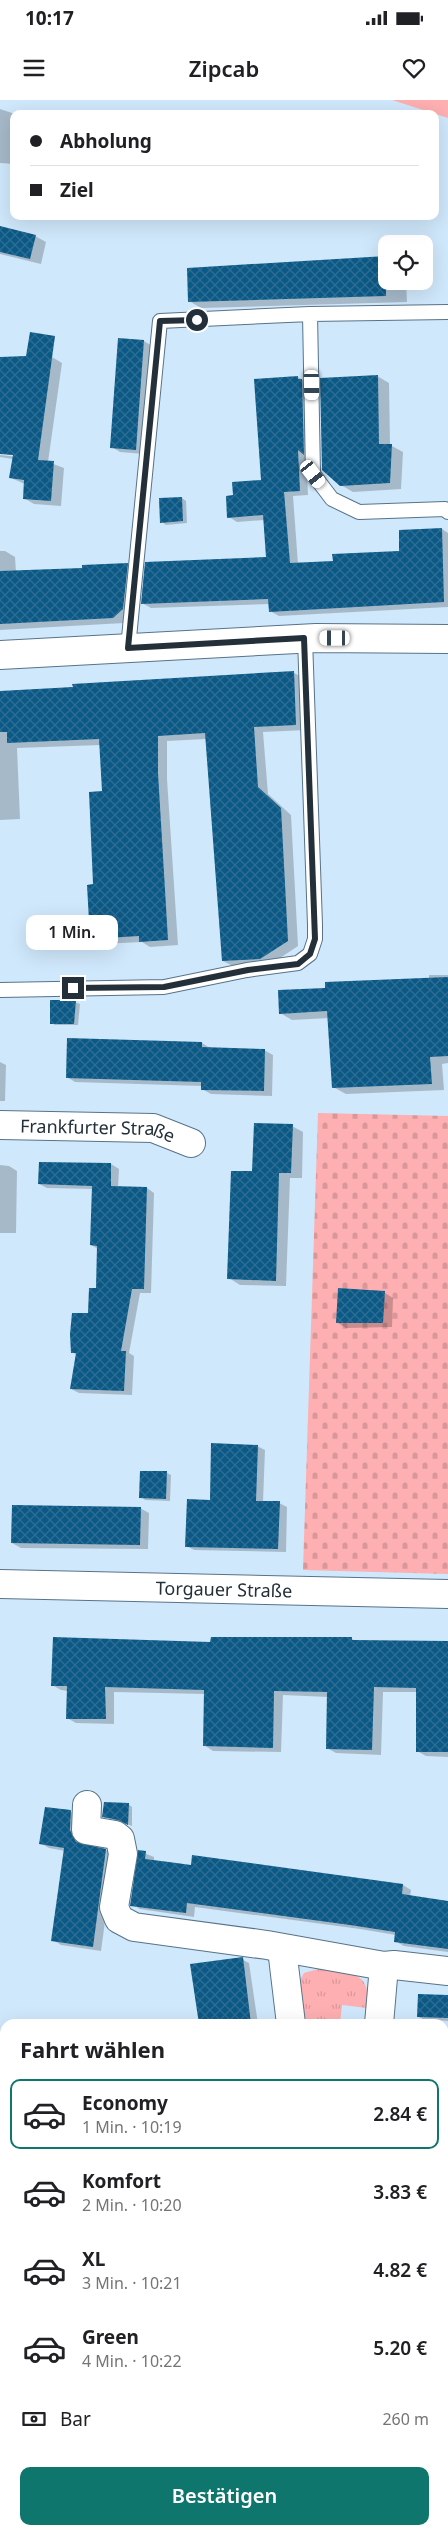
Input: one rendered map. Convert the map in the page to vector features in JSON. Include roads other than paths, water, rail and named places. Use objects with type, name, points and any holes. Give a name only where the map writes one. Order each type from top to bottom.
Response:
[{"type":"street","points":[[0,655],[304,638],[448,639]]},
{"type":"street","name":"Frankfurter Straße","points":[[0,1125],[153,1128],[191,1143]]},
{"type":"street","name":"Torgauer Straße","points":[[0,1584],[448,1594]]},
{"type":"street","points":[[87,1805],[86,1830],[115,1835],[120,1839],[123,1854],[114,1907],[119,1919],[134,1926],[267,1945],[384,1966],[394,1965],[448,1972]]},
{"type":"street","points":[[282,1949],[290,2019]]},
{"type":"street","points":[[379,2019],[384,1966]]},
{"type":"lane","points":[[128,648],[160,321],[310,314],[448,312]]},
{"type":"lane","points":[[310,314],[313,474],[332,499],[359,512],[445,509],[448,512]]},
{"type":"lane","points":[[0,990],[164,987],[248,970],[298,964],[310,954],[315,932],[304,638]]}]
